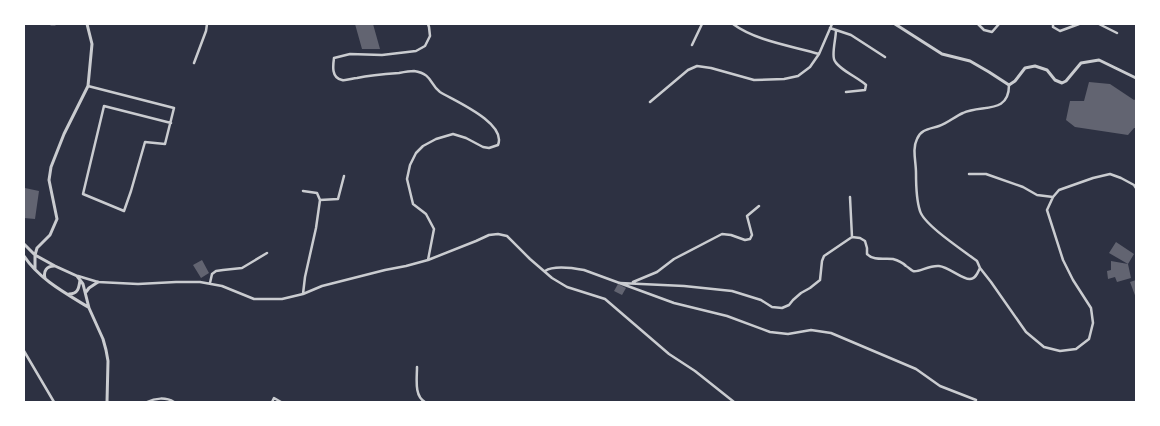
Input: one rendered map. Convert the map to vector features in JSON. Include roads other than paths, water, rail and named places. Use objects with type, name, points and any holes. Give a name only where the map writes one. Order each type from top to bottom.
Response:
[{"type":"street","points":[[35,269],[37,248],[53,230],[57,220],[50,180],[51,167],[64,134],[88,86],[92,44],[87,24]]},
{"type":"street","points":[[194,63],[207,24]]},
{"type":"street","points":[[428,24],[430,36],[425,46],[416,51],[382,55],[350,54],[334,58],[332,68],[336,76],[342,80],[414,71],[428,76],[439,91],[458,100],[477,113],[498,134],[500,140],[498,145],[489,148],[454,134],[436,139],[423,146],[416,153],[410,165],[407,178],[413,204],[426,214],[434,229],[428,260]]},
{"type":"street","points":[[692,45],[702,24]]},
{"type":"street","points":[[733,24],[761,38],[819,54]]},
{"type":"street","points":[[650,102],[688,70],[697,66],[754,80],[784,79],[798,76],[810,68],[819,54],[832,24]]},
{"type":"street","points":[[895,24],[942,54],[970,61],[1009,85]]},
{"type":"street","points":[[978,24],[984,30],[992,32],[999,24]]},
{"type":"street","points":[[1052,24],[1060,31],[1079,24]]},
{"type":"street","points":[[1099,24],[1117,33]]},
{"type":"street","points":[[830,28],[850,35],[885,57]]},
{"type":"street","points":[[836,30],[834,59],[837,66],[860,79],[866,85],[865,90],[846,92]]},
{"type":"street","points":[[1009,85],[1015,81],[1025,68],[1035,66],[1047,70],[1055,80],[1062,83],[1066,81],[1081,63],[1099,60],[1136,78]]},
{"type":"street","points":[[1009,85],[1009,93],[998,106],[964,112],[940,125],[925,129],[918,136],[914,146],[916,186],[923,218],[977,261],[980,268],[1026,332],[1044,348],[1060,351],[1076,349],[1089,339],[1093,323],[1091,308],[1063,260],[1048,210],[1052,197],[1059,190],[1110,174],[1121,178],[1136,188]]},
{"type":"street","points":[[88,86],[174,108],[171,123],[165,144],[145,142],[124,211],[83,194],[104,106],[171,123]]},
{"type":"street","points":[[969,174],[986,174],[1023,187],[1037,195],[1052,197]]},
{"type":"street","points":[[320,200],[338,198],[344,176]]},
{"type":"street","points":[[303,192],[316,193],[320,200],[303,294]]},
{"type":"street","points":[[850,197],[852,237]]},
{"type":"street","points":[[630,282],[657,272],[674,259],[722,234],[732,235],[745,240],[750,239],[752,235],[748,216],[759,206]]},
{"type":"street","points":[[24,244],[36,255],[78,278],[98,282],[138,284],[210,283],[254,299],[282,299],[303,294],[322,286],[428,260],[489,235],[507,236],[552,278],[568,287],[605,299],[668,354],[734,402]]},
{"type":"street","points":[[620,282],[732,291],[760,300],[772,307],[782,308],[789,305],[801,293],[820,280],[824,256],[852,237],[865,241],[867,254],[870,257],[895,260],[912,271],[918,271],[933,265],[945,266],[971,280],[980,268]]},
{"type":"street","points":[[210,283],[212,274],[216,271],[242,268],[267,253]]},
{"type":"street","points":[[24,256],[45,278],[89,308]]},
{"type":"street","points":[[45,278],[46,269],[55,266]]},
{"type":"street","points":[[545,271],[549,268],[584,270],[674,303],[727,316],[770,332],[788,334],[811,330],[832,333],[916,369],[940,386],[976,400]]},
{"type":"street","points":[[78,278],[106,350],[108,361],[107,402]]},
{"type":"street","points":[[68,294],[77,292],[80,286],[78,278]]},
{"type":"street","points":[[85,292],[98,282]]},
{"type":"street","points":[[24,351],[54,402]]},
{"type":"street","points":[[417,367],[418,395],[425,402]]},
{"type":"street","points":[[272,402],[274,398],[281,402]]},
{"type":"street","points":[[147,402],[157,399],[174,402]]},
{"type":"street","points":[[151,400],[158,402]]}]
